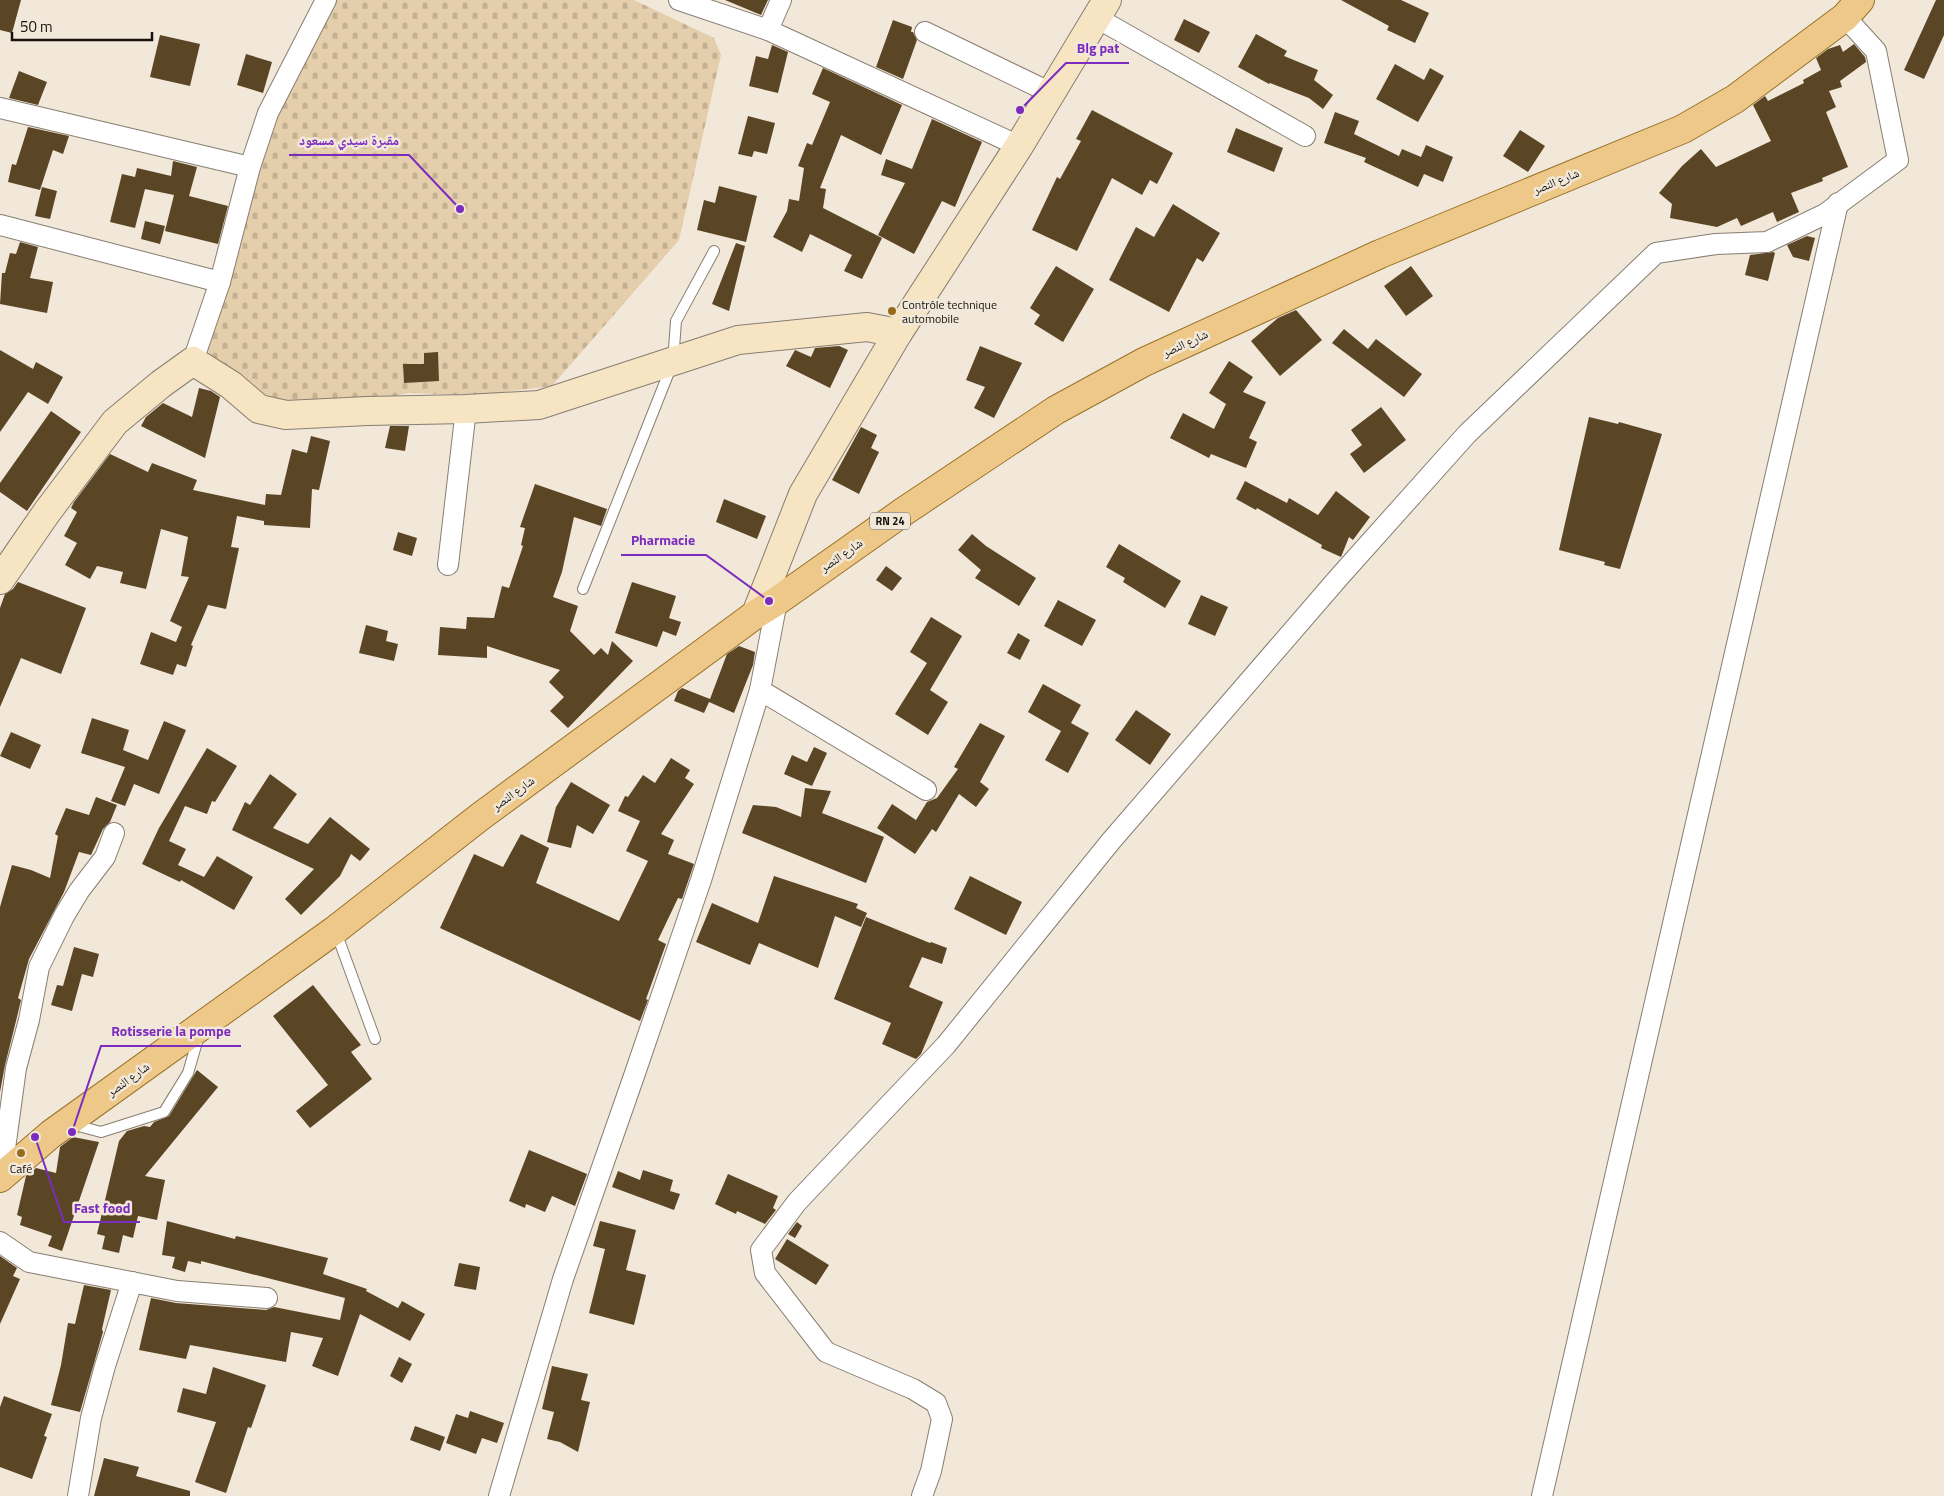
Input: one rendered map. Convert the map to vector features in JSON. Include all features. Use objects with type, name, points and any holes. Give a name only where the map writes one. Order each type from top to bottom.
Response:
[{"type":"main road","name":"شارع النصر","points":[[0,1178],[67,1123],[335,930],[481,816],[766,607],[903,512],[1056,410],[1135,367],[1380,254],[1684,129],[1735,99],[1853,8]]},
{"type":"street","points":[[0,580],[47,512],[115,422],[161,384],[194,361],[220,282],[250,167],[268,113],[326,0]]},
{"type":"street","points":[[679,0],[768,30],[1019,146]]},
{"type":"street","points":[[768,30],[781,0]]},
{"type":"street","points":[[922,1496],[931,1471],[942,1420],[936,1403],[913,1389],[826,1352],[765,1273],[761,1250],[797,1202],[946,1045],[1110,841],[1340,576],[1467,434],[1656,253],[1716,244],[1767,242],[1825,214],[1898,160],[1876,50],[1853,8]]},
{"type":"street","points":[[499,1496],[563,1279],[698,889],[760,690],[766,607],[803,494],[898,333],[1019,146],[1102,9],[1305,136]]},
{"type":"street","points":[[925,32],[1051,93]]},
{"type":"street","points":[[0,108],[250,167]]},
{"type":"street","points":[[1542,1496],[1838,203]]},
{"type":"street","points":[[0,226],[220,282]]},
{"type":"street","points":[[194,361],[231,385],[259,409],[286,415],[466,408],[539,405],[738,340],[868,327],[898,333]]},
{"type":"street","points":[[448,565],[466,408]]},
{"type":"street","points":[[760,690],[926,790]]},
{"type":"street","points":[[0,1178],[16,1068],[29,1020],[39,967],[79,890],[105,857],[114,834]]},
{"type":"street","points":[[0,1242],[28,1262],[177,1291],[268,1298]]},
{"type":"street","points":[[78,1496],[91,1418],[105,1366],[132,1282]]},
{"type":"lane","points":[[583,589],[672,362],[676,321],[714,251]]},
{"type":"lane","points":[[335,930],[375,1039]]},
{"type":"lane","points":[[67,1123],[101,1132],[164,1112],[188,1073],[202,1025]]},
{"type":"green space","points":[[332,0],[634,0],[714,38],[721,55],[679,240],[552,386],[480,395],[408,393],[339,409],[272,408],[218,372],[201,336],[241,179]]},
{"type":"building","points":[[0,0],[21,0],[12,33],[0,30]]},
{"type":"building","points":[[725,0],[768,0],[761,15]]},
{"type":"building","points":[[1341,0],[1401,0],[1429,13],[1415,43],[1387,30],[1389,26]]},
{"type":"building","points":[[1936,0],[1944,0],[1944,35],[1924,79],[1904,70]]},
{"type":"building","points":[[1184,19],[1210,32],[1199,53],[1174,40]]},
{"type":"building","points":[[893,20],[912,27],[911,32],[913,32],[917,40],[903,79],[876,67]]},
{"type":"building","points":[[1256,34],[1287,51],[1284,56],[1318,70],[1314,80],[1333,95],[1323,109],[1309,98],[1269,84],[1238,67]]},
{"type":"building","points":[[160,35],[200,44],[190,86],[150,77]]},
{"type":"building","points":[[1854,44],[1865,57],[1866,62],[1840,81],[1842,87],[1829,91],[1836,107],[1826,112],[1848,167],[1822,178],[1823,181],[1791,193],[1799,212],[1777,222],[1773,212],[1741,226],[1737,218],[1717,227],[1670,218],[1672,204],[1659,193],[1682,166],[1701,149],[1716,167],[1771,141],[1753,105],[1765,96],[1768,101],[1804,83],[1803,80],[1821,70],[1816,58],[1828,49],[1840,45],[1843,52]]},
{"type":"building","points":[[772,45],[788,52],[778,93],[749,86],[756,56],[768,59]]},
{"type":"building","points":[[246,54],[272,62],[263,93],[237,85]]},
{"type":"building","points":[[1395,64],[1424,80],[1430,68],[1444,76],[1418,122],[1376,99]]},
{"type":"building","points":[[823,68],[902,105],[881,155],[841,135],[820,188],[826,189],[823,208],[882,238],[862,279],[844,271],[852,255],[810,234],[802,252],[773,237],[787,211],[789,199],[799,201],[804,168],[798,166],[807,143],[812,145],[830,102],[812,94]]},
{"type":"building","points":[[19,71],[47,82],[38,105],[9,98]]},
{"type":"building","points":[[1092,110],[1173,153],[1157,184],[1150,180],[1142,195],[1112,178],[1077,251],[1032,230],[1057,177],[1060,179],[1081,141],[1076,139]]},
{"type":"building","points":[[1335,112],[1359,121],[1354,134],[1399,156],[1402,149],[1421,157],[1426,145],[1453,157],[1443,182],[1424,174],[1418,187],[1364,162],[1366,158],[1324,143]]},
{"type":"building","points":[[748,116],[775,123],[767,154],[754,151],[752,157],[738,154]]},
{"type":"building","points":[[932,119],[982,142],[955,207],[942,201],[914,254],[878,235],[905,183],[881,175],[886,159],[912,169]]},
{"type":"building","points":[[28,127],[69,136],[63,154],[53,150],[40,190],[8,182],[12,164],[16,165]]},
{"type":"building","points":[[1236,128],[1283,148],[1274,172],[1227,152]]},
{"type":"building","points":[[1520,130],[1545,146],[1528,172],[1503,156]]},
{"type":"building","points":[[173,161],[197,167],[189,196],[228,206],[218,244],[165,231],[174,195],[145,189],[135,228],[110,222],[122,174],[135,177],[137,168],[171,176]]},
{"type":"building","points":[[719,186],[757,196],[746,242],[697,230],[704,200],[715,203]]},
{"type":"building","points":[[42,187],[57,191],[50,219],[35,216]]},
{"type":"building","points":[[1173,204],[1220,233],[1203,262],[1197,258],[1169,312],[1109,280],[1136,227],[1154,237]]},
{"type":"building","points":[[145,221],[165,226],[160,244],[141,239]]},
{"type":"building","points":[[1807,236],[1815,238],[1809,261],[1793,257],[1787,245]]},
{"type":"building","points":[[20,242],[38,247],[30,278],[53,282],[47,313],[0,304],[2,273],[5,273],[10,253],[16,254]]},
{"type":"building","points":[[736,243],[745,246],[729,311],[712,304]]},
{"type":"building","points":[[1775,253],[1768,281],[1745,275],[1750,255]]},
{"type":"building","points":[[1056,266],[1094,289],[1063,342],[1034,324],[1040,315],[1030,308]]},
{"type":"building","points":[[1411,266],[1433,296],[1406,316],[1384,286]]},
{"type":"building","points":[[1296,310],[1322,340],[1280,376],[1251,341],[1278,318]]},
{"type":"building","points":[[1344,329],[1368,349],[1376,339],[1422,374],[1404,397],[1332,343]]},
{"type":"building","points":[[839,346],[848,350],[830,388],[786,366],[795,350],[811,357],[815,348]]},
{"type":"building","points":[[980,346],[1022,363],[994,418],[974,408],[985,387],[966,380]]},
{"type":"building","points":[[0,350],[33,369],[36,362],[63,377],[48,404],[28,392],[0,432]]},
{"type":"building","points":[[438,352],[439,381],[404,383],[403,364],[424,364],[424,353]]},
{"type":"building","points":[[1229,361],[1253,377],[1243,392],[1266,402],[1249,438],[1257,442],[1246,468],[1211,454],[1209,458],[1170,438],[1183,413],[1214,429],[1226,404],[1209,393]]},
{"type":"building","points":[[199,388],[211,391],[220,397],[205,458],[141,426],[146,417],[163,403],[192,417]]},
{"type":"building","points":[[1381,407],[1406,440],[1364,473],[1350,454],[1362,445],[1351,430]]},
{"type":"building","points":[[51,411],[81,432],[27,511],[0,492],[0,483]]},
{"type":"building","points":[[1589,417],[1618,424],[1619,422],[1662,434],[1620,569],[1604,565],[1605,562],[1559,550]]},
{"type":"building","points":[[390,426],[409,426],[405,451],[385,448]]},
{"type":"building","points":[[861,427],[877,435],[871,448],[879,452],[859,494],[832,480]]},
{"type":"building","points":[[311,436],[330,441],[319,490],[312,489],[310,528],[264,525],[264,521],[237,516],[231,547],[239,548],[226,609],[208,605],[191,645],[193,646],[186,667],[177,664],[173,675],[140,664],[151,632],[176,642],[182,627],[170,621],[189,577],[181,576],[188,537],[161,529],[146,589],[120,583],[123,572],[97,566],[90,579],[65,565],[77,543],[64,536],[77,512],[71,508],[110,454],[148,472],[152,463],[197,480],[193,490],[265,505],[266,494],[281,495],[292,449],[307,453]]},
{"type":"building","points":[[1245,481],[1287,503],[1289,498],[1318,515],[1336,491],[1370,517],[1353,540],[1349,537],[1341,557],[1321,548],[1322,545],[1257,508],[1256,510],[1236,499]]},
{"type":"building","points":[[535,484],[607,509],[601,526],[574,517],[562,572],[553,597],[578,606],[570,631],[594,655],[601,648],[608,655],[612,641],[633,661],[568,728],[550,711],[564,697],[549,682],[560,670],[487,646],[487,658],[438,655],[440,627],[466,629],[467,617],[494,618],[502,586],[509,588],[523,546],[521,545],[525,528],[520,527]]},
{"type":"building","points":[[724,499],[766,516],[757,539],[716,522]]},
{"type":"building","points":[[398,532],[417,538],[412,556],[393,550]]},
{"type":"building","points":[[972,534],[986,546],[1036,578],[1019,606],[975,578],[981,570],[958,550]]},
{"type":"building","points":[[1119,544],[1181,581],[1165,608],[1123,582],[1125,578],[1106,567]]},
{"type":"building","points":[[886,566],[902,578],[892,591],[876,580]]},
{"type":"building","points":[[18,582],[86,608],[61,674],[21,658],[0,707],[0,608],[5,594],[13,589]]},
{"type":"building","points":[[632,582],[676,596],[669,618],[681,622],[676,636],[663,631],[657,647],[615,633]]},
{"type":"building","points":[[1201,595],[1228,607],[1215,636],[1188,624]]},
{"type":"building","points":[[1058,600],[1096,620],[1082,646],[1044,626]]},
{"type":"building","points":[[931,617],[962,636],[930,690],[948,702],[928,735],[895,714],[927,663],[910,652]]},
{"type":"building","points":[[366,625],[388,631],[386,641],[398,644],[394,661],[359,653]]},
{"type":"building","points":[[1018,633],[1030,640],[1020,660],[1007,653]]},
{"type":"building","points":[[739,646],[755,652],[753,665],[734,713],[709,702],[704,713],[674,701],[678,691],[682,688],[710,699],[727,654]]},
{"type":"building","points":[[1043,684],[1081,705],[1071,723],[1089,733],[1068,773],[1045,760],[1061,731],[1028,712]]},
{"type":"building","points":[[1136,710],[1171,734],[1150,765],[1115,740]]},
{"type":"building","points":[[92,718],[129,730],[123,750],[148,760],[164,721],[186,730],[159,794],[134,784],[125,806],[111,801],[125,767],[81,753]]},
{"type":"building","points":[[980,723],[1005,736],[980,782],[989,789],[976,807],[959,794],[936,832],[932,829],[915,854],[877,828],[892,804],[916,820],[927,802],[937,798],[958,769],[954,767]]},
{"type":"building","points":[[11,732],[41,745],[30,769],[0,756]]},
{"type":"building","points":[[814,747],[827,753],[812,786],[784,774],[792,755],[807,762]]},
{"type":"building","points":[[207,748],[237,766],[215,802],[212,801],[207,814],[185,806],[169,841],[186,849],[178,865],[204,877],[217,856],[253,877],[234,910],[181,880],[180,882],[142,864],[159,828]]},
{"type":"building","points":[[671,758],[690,770],[685,778],[694,784],[661,834],[674,840],[668,854],[694,864],[682,899],[678,898],[658,940],[666,944],[640,1021],[440,928],[474,854],[503,867],[521,834],[549,848],[536,883],[619,921],[648,861],[626,851],[640,821],[618,811],[625,796],[628,797],[643,775],[655,783]]},
{"type":"building","points":[[270,774],[297,794],[273,828],[308,844],[330,817],[370,849],[360,861],[351,854],[340,876],[301,915],[285,899],[314,869],[232,830],[245,802],[250,805]]},
{"type":"building","points":[[571,782],[610,805],[593,834],[577,825],[571,848],[547,842],[556,807]]},
{"type":"building","points":[[805,788],[831,791],[822,813],[884,837],[866,883],[742,833],[753,805],[776,807],[801,817]]},
{"type":"building","points":[[96,797],[117,805],[110,822],[103,829],[91,855],[79,852],[64,892],[29,959],[18,998],[21,1000],[0,1092],[0,907],[12,865],[50,878],[58,836],[55,834],[66,808],[89,815]]},
{"type":"building","points":[[774,876],[858,904],[856,908],[867,913],[861,927],[835,916],[818,968],[759,943],[750,965],[696,942],[712,903],[758,923]]},
{"type":"building","points":[[970,876],[1022,902],[1006,935],[954,909]]},
{"type":"building","points":[[866,917],[947,948],[942,964],[922,957],[909,987],[943,1002],[921,1054],[916,1059],[882,1044],[891,1023],[834,999]]},
{"type":"building","points":[[74,947],[99,954],[93,977],[82,974],[72,1011],[51,1005],[57,985],[63,986]]},
{"type":"building","points":[[313,985],[361,1045],[351,1052],[372,1079],[310,1128],[296,1111],[328,1085],[273,1016]]},
{"type":"building","points":[[197,1070],[218,1087],[145,1176],[165,1180],[157,1220],[138,1216],[133,1238],[123,1235],[119,1253],[102,1249],[105,1236],[97,1234],[119,1141],[127,1131],[144,1126],[150,1127],[154,1122],[169,1116]]},
{"type":"building","points":[[73,1137],[99,1142],[62,1251],[48,1246],[52,1236],[20,1225],[22,1217],[17,1215],[26,1176],[36,1168],[56,1173],[60,1147]]},
{"type":"building","points":[[529,1150],[587,1174],[575,1206],[552,1196],[545,1212],[526,1204],[525,1208],[509,1201]]},
{"type":"building","points":[[643,1170],[673,1180],[670,1191],[680,1194],[674,1210],[612,1187],[618,1171],[640,1180]]},
{"type":"building","points":[[728,1174],[778,1196],[773,1208],[776,1210],[765,1224],[737,1211],[736,1214],[715,1204]]},
{"type":"building","points":[[167,1221],[235,1239],[236,1236],[328,1258],[323,1274],[367,1289],[366,1291],[398,1308],[402,1301],[425,1314],[410,1341],[360,1314],[338,1376],[312,1366],[323,1338],[291,1332],[286,1362],[190,1345],[186,1359],[139,1350],[151,1298],[176,1303],[266,1310],[274,1307],[340,1320],[345,1298],[201,1261],[201,1264],[188,1261],[185,1272],[172,1268],[175,1257],[162,1255]]},
{"type":"building","points":[[600,1221],[636,1230],[626,1270],[646,1275],[634,1325],[589,1313],[605,1249],[593,1246]]},
{"type":"building","points":[[797,1222],[802,1226],[795,1238],[788,1234]]},
{"type":"building","points":[[787,1239],[829,1265],[816,1285],[775,1259]]},
{"type":"building","points":[[0,1256],[17,1268],[13,1276],[20,1279],[0,1324]]},
{"type":"building","points":[[459,1263],[480,1267],[476,1290],[454,1286]]},
{"type":"building","points":[[84,1285],[111,1290],[102,1329],[103,1332],[80,1412],[51,1405],[61,1365],[68,1323],[75,1324]]},
{"type":"building","points":[[399,1357],[412,1364],[402,1383],[390,1376]]},
{"type":"building","points":[[552,1366],[588,1374],[581,1400],[590,1402],[578,1452],[560,1442],[547,1439],[554,1412],[542,1409]]},
{"type":"building","points":[[213,1367],[266,1385],[251,1428],[248,1427],[226,1493],[195,1482],[216,1422],[177,1412],[183,1388],[206,1394]]},
{"type":"building","points":[[4,1396],[52,1414],[44,1436],[47,1437],[32,1479],[0,1467],[0,1407]]},
{"type":"building","points":[[470,1411],[504,1423],[497,1443],[482,1438],[476,1454],[446,1443],[456,1414],[468,1418]]},
{"type":"building","points":[[415,1426],[445,1437],[440,1451],[410,1440]]},
{"type":"building","points":[[104,1458],[139,1467],[136,1476],[190,1491],[190,1496],[94,1496]]},
{"type":"place","name":"Blg pat","points":[[1020,110]]},
{"type":"place","name":"مقبرة سيدي مسعود","points":[[460,209]]},
{"type":"place","name":"Contrôle technique automobile","points":[[892,311]]},
{"type":"place","name":"Pharmacie","points":[[769,601]]},
{"type":"place","name":"Rotisserie la pompe","points":[[72,1132]]},
{"type":"place","name":"Fast food","points":[[35,1137]]},
{"type":"place","name":"Café","points":[[21,1153]]}]
